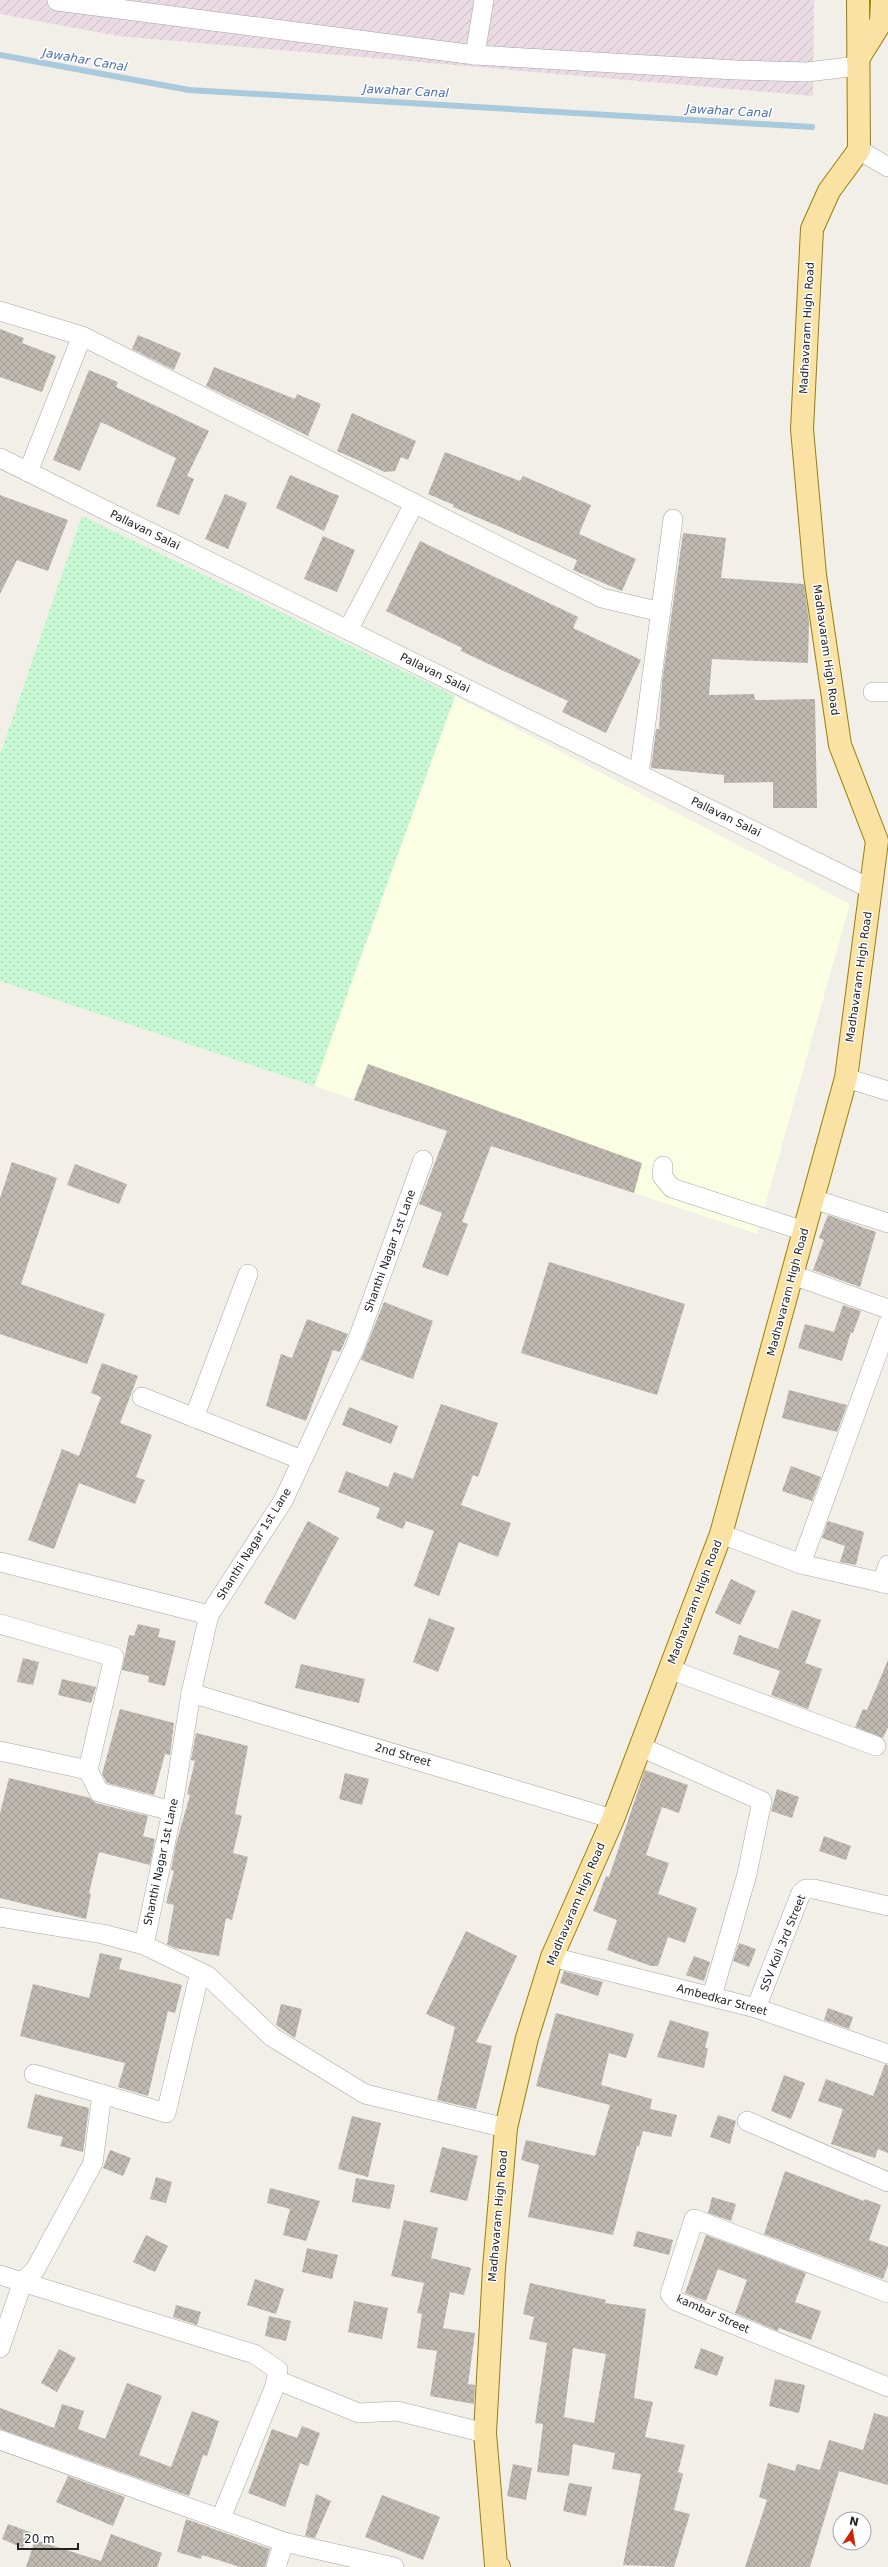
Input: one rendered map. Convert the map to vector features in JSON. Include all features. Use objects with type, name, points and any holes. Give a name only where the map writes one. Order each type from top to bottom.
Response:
[{"type":"main road","points":[[858,63],[884,23],[882,0]]},
{"type":"main road","points":[[858,9],[859,150]]},
{"type":"main road","name":"Madhavaram High Road","points":[[495,2566],[485,2433],[494,2268],[506,2128],[527,2038],[552,1957],[614,1819],[669,1669],[721,1534],[846,1078],[877,841],[840,745],[815,575],[802,429],[812,229],[829,191],[859,150]]},
{"type":"street","points":[[475,54],[484,0]]},
{"type":"street","points":[[57,1],[475,54],[736,70],[807,72],[858,63]]},
{"type":"street","points":[[858,9],[884,23]]},
{"type":"street","points":[[859,150],[888,167]]},
{"type":"street","points":[[0,311],[82,336],[602,598],[661,612]]},
{"type":"street","points":[[28,472],[82,336]]},
{"type":"street","name":"Pallavan Salai","points":[[0,458],[871,889]]},
{"type":"street","points":[[348,630],[414,504]]},
{"type":"street","points":[[639,774],[673,520]]},
{"type":"street","points":[[846,1078],[888,1091]]},
{"type":"street","name":"Shanthi Nagar 1st Lane","points":[[144,1945],[172,1811],[191,1693],[209,1615],[283,1501],[355,1348],[424,1160]]},
{"type":"street","points":[[663,1166],[662,1176],[672,1188],[804,1232]]},
{"type":"street","points":[[813,1199],[888,1223]]},
{"type":"street","points":[[194,1418],[248,1274]]},
{"type":"street","points":[[793,1275],[888,1309]]},
{"type":"street","points":[[801,1564],[888,1324]]},
{"type":"street","points":[[142,1397],[302,1460]]},
{"type":"street","points":[[721,1534],[801,1564],[885,1583],[888,1565]]},
{"type":"street","points":[[0,1562],[209,1615]]},
{"type":"street","points":[[0,1624],[114,1657],[88,1770],[99,1792],[172,1811]]},
{"type":"street","points":[[669,1669],[876,1746]]},
{"type":"street","name":"2nd Street","points":[[191,1693],[614,1819]]},
{"type":"street","points":[[641,1747],[762,1801],[747,1874],[712,1996]]},
{"type":"street","points":[[0,1751],[88,1770]]},
{"type":"street","name":"SSV Koil 3rd Street","points":[[756,2008],[801,1893],[806,1889],[814,1889],[888,1906]]},
{"type":"street","points":[[0,1917],[102,1934],[144,1945],[208,1976],[272,2037],[365,2094],[506,2128]]},
{"type":"street","name":"Ambedkar Street","points":[[552,1957],[756,2008],[888,2054]]},
{"type":"street","points":[[34,2074],[166,2113],[200,1972]]},
{"type":"street","points":[[0,2348],[23,2282],[35,2270],[93,2163],[102,2094]]},
{"type":"street","points":[[747,2121],[888,2182]]},
{"type":"street","name":"kambar Street","points":[[888,2293],[694,2219],[670,2294],[676,2300],[888,2386]]},
{"type":"street","points":[[0,2275],[254,2354],[278,2370],[277,2380],[221,2518]]},
{"type":"street","points":[[277,2380],[359,2413],[397,2411],[485,2433]]},
{"type":"street","points":[[0,2440],[221,2518],[284,2542],[394,2567]]},
{"type":"street","points":[[276,2567],[284,2542]]},
{"type":"shaded area","points":[[0,0],[814,0],[813,96],[118,36],[0,14]]},
{"type":"shaded area","points":[[455,696],[850,904],[757,1234],[314,1086]]},
{"type":"green space","points":[[82,516],[455,696],[314,1086],[0,981],[0,755]]},
{"type":"building","points":[[0,329],[24,338],[22,343],[56,356],[42,392],[0,377]]},
{"type":"building","points":[[138,335],[181,353],[174,370],[132,349]]},
{"type":"building","points":[[214,367],[295,399],[297,394],[321,404],[308,436],[206,386]]},
{"type":"building","points":[[89,370],[118,382],[116,387],[209,431],[187,476],[194,479],[179,515],[156,506],[176,458],[101,422],[80,471],[53,460]]},
{"type":"building","points":[[352,413],[416,441],[408,460],[401,457],[395,471],[385,472],[337,451]]},
{"type":"building","points":[[445,452],[520,481],[523,476],[591,505],[579,534],[636,559],[622,591],[573,570],[577,560],[453,507],[454,505],[428,494]]},
{"type":"building","points":[[290,475],[339,496],[324,531],[276,508]]},
{"type":"building","points":[[225,494],[247,503],[228,549],[205,539]]},
{"type":"building","points":[[0,495],[68,520],[48,571],[17,560],[0,594]]},
{"type":"building","points":[[683,533],[726,538],[721,578],[804,584],[809,621],[808,663],[712,659],[709,695],[754,694],[755,700],[815,699],[817,808],[773,808],[773,782],[724,783],[724,775],[651,768],[656,729],[659,729],[662,682]]},
{"type":"building","points":[[323,536],[355,550],[337,592],[304,579]]},
{"type":"building","points":[[420,541],[578,617],[573,628],[641,660],[606,733],[562,712],[568,701],[461,651],[462,648],[386,611]]},
{"type":"building","points":[[368,1064],[642,1163],[634,1193],[491,1146],[462,1222],[468,1224],[448,1276],[422,1267],[442,1213],[419,1204],[447,1131],[354,1100]]},
{"type":"building","points":[[12,1162],[57,1178],[21,1284],[105,1314],[87,1364],[0,1334],[0,1198]]},
{"type":"building","points":[[75,1164],[127,1184],[119,1204],[67,1185]]},
{"type":"building","points":[[828,1215],[876,1232],[860,1287],[813,1270],[824,1240],[819,1238]]},
{"type":"building","points":[[549,1262],[685,1304],[657,1395],[521,1353]]},
{"type":"building","points":[[384,1302],[433,1321],[413,1379],[361,1360]]},
{"type":"building","points":[[843,1305],[861,1311],[853,1333],[851,1332],[842,1361],[798,1348],[805,1324],[834,1332]]},
{"type":"building","points":[[307,1319],[348,1334],[340,1352],[333,1350],[306,1421],[266,1406],[281,1354],[292,1358]]},
{"type":"building","points":[[102,1363],[138,1376],[120,1423],[152,1435],[136,1477],[145,1480],[135,1504],[79,1483],[54,1549],[28,1540],[62,1449],[79,1456],[101,1397],[91,1393]]},
{"type":"building","points":[[789,1390],[847,1405],[837,1432],[782,1418]]},
{"type":"building","points":[[441,1404],[498,1423],[478,1477],[473,1475],[461,1505],[511,1523],[498,1557],[459,1542],[439,1596],[414,1586],[434,1531],[406,1521],[403,1529],[376,1518],[380,1508],[338,1492],[346,1471],[388,1487],[394,1472],[413,1479]]},
{"type":"building","points":[[349,1407],[398,1426],[391,1444],[342,1425]]},
{"type":"building","points":[[791,1466],[821,1477],[812,1501],[782,1491]]},
{"type":"building","points":[[308,1521],[339,1538],[295,1620],[264,1603]]},
{"type":"building","points":[[828,1521],[864,1532],[856,1565],[840,1562],[845,1546],[822,1538]]},
{"type":"building","points":[[731,1579],[756,1591],[740,1625],[715,1613]]},
{"type":"building","points":[[792,1610],[821,1620],[805,1663],[822,1669],[808,1709],[771,1695],[780,1671],[733,1654],[739,1635],[778,1649]]},
{"type":"building","points":[[429,1618],[455,1628],[438,1672],[413,1662]]},
{"type":"building","points":[[138,1624],[160,1629],[158,1637],[176,1641],[165,1686],[148,1682],[149,1676],[122,1670],[129,1635],[134,1636]]},
{"type":"building","points":[[23,1658],[39,1662],[33,1685],[17,1682]]},
{"type":"building","points":[[888,1660],[888,1727],[883,1738],[855,1727],[863,1709],[867,1710]]},
{"type":"building","points":[[301,1664],[365,1679],[359,1703],[295,1688]]},
{"type":"building","points":[[62,1679],[96,1687],[91,1703],[58,1695]]},
{"type":"building","points":[[120,1709],[174,1723],[170,1755],[165,1754],[154,1795],[107,1783],[102,1774]]},
{"type":"building","points":[[196,1733],[248,1746],[235,1814],[242,1816],[233,1853],[248,1857],[232,1920],[226,1918],[219,1956],[175,1948],[167,1944],[174,1905],[166,1903],[174,1871],[171,1870],[176,1844],[190,1795],[187,1794],[195,1761],[191,1760]]},
{"type":"building","points":[[645,1770],[688,1785],[679,1813],[662,1807],[646,1855],[669,1863],[658,1894],[697,1908],[685,1943],[668,1937],[658,1966],[651,1966],[607,1950],[617,1920],[593,1911],[606,1876],[609,1877]]},
{"type":"building","points":[[345,1773],[369,1779],[362,1805],[339,1799]]},
{"type":"building","points":[[9,1778],[90,1798],[96,1803],[148,1816],[143,1836],[155,1839],[150,1865],[99,1852],[89,1893],[91,1894],[86,1919],[0,1898],[0,1813]]},
{"type":"building","points":[[777,1789],[799,1797],[792,1818],[771,1811]]},
{"type":"building","points":[[824,1836],[851,1846],[846,1860],[819,1851]]},
{"type":"building","points":[[466,1931],[517,1956],[476,2042],[492,2046],[476,2109],[437,2100],[455,2027],[426,2014]]},
{"type":"building","points":[[739,1943],[756,1949],[749,1967],[733,1961]]},
{"type":"building","points":[[100,1953],[122,1958],[119,1969],[182,1985],[175,2013],[168,2011],[148,2096],[118,2087],[125,2063],[20,2036],[33,1984],[89,1998]]},
{"type":"building","points":[[694,1956],[710,1962],[704,1981],[686,1975]]},
{"type":"building","points":[[564,1971],[603,1982],[598,1996],[560,1983]]},
{"type":"building","points":[[281,2004],[302,2009],[295,2038],[276,2025]]},
{"type":"building","points":[[828,2008],[853,2017],[849,2029],[824,2020]]},
{"type":"building","points":[[556,2013],[634,2034],[626,2058],[609,2053],[601,2085],[652,2099],[650,2109],[677,2115],[671,2137],[643,2131],[639,2146],[637,2146],[613,2235],[528,2217],[539,2165],[521,2160],[526,2140],[595,2156],[610,2105],[536,2086]]},
{"type":"building","points":[[670,2020],[709,2032],[705,2048],[708,2048],[704,2068],[657,2057]]},
{"type":"building","points":[[885,2064],[888,2065],[888,2153],[878,2149],[875,2158],[831,2144],[843,2109],[818,2101],[826,2079],[873,2096]]},
{"type":"building","points":[[784,2075],[805,2083],[791,2119],[771,2111]]},
{"type":"building","points":[[35,2094],[89,2108],[83,2152],[60,2146],[63,2137],[27,2128]]},
{"type":"building","points":[[718,2115],[736,2121],[730,2144],[710,2137]]},
{"type":"building","points":[[352,2116],[381,2123],[368,2177],[338,2169]]},
{"type":"building","points":[[442,2147],[478,2156],[467,2201],[430,2192]]},
{"type":"building","points":[[110,2150],[131,2158],[123,2176],[103,2168]]},
{"type":"building","points":[[785,2171],[864,2201],[865,2199],[881,2205],[869,2240],[888,2247],[888,2265],[883,2279],[764,2234]]},
{"type":"building","points":[[156,2177],[172,2182],[166,2203],[150,2199]]},
{"type":"building","points":[[356,2178],[395,2185],[390,2209],[352,2202]]},
{"type":"building","points":[[270,2188],[320,2201],[306,2241],[283,2235],[290,2209],[267,2203]]},
{"type":"building","points":[[712,2197],[736,2204],[731,2221],[708,2213]]},
{"type":"building","points":[[404,2220],[438,2228],[431,2258],[471,2268],[464,2295],[450,2292],[443,2328],[475,2333],[468,2384],[475,2385],[474,2404],[430,2396],[437,2351],[417,2348],[422,2314],[417,2313],[424,2283],[391,2276]]},
{"type":"building","points":[[637,2231],[673,2240],[669,2255],[633,2246]]},
{"type":"building","points":[[146,2235],[168,2246],[155,2272],[133,2262]]},
{"type":"building","points":[[706,2235],[806,2273],[795,2302],[821,2311],[811,2340],[779,2328],[778,2331],[735,2313],[747,2280],[718,2269],[706,2301],[685,2293]]},
{"type":"building","points":[[307,2248],[338,2255],[332,2279],[302,2272]]},
{"type":"building","points":[[255,2279],[284,2289],[276,2314],[247,2305]]},
{"type":"building","points":[[530,2283],[606,2300],[605,2303],[646,2309],[634,2398],[653,2402],[645,2437],[685,2445],[678,2472],[683,2474],[674,2510],[690,2514],[674,2567],[623,2565],[641,2474],[612,2469],[615,2453],[573,2444],[569,2476],[537,2472],[543,2424],[535,2423],[547,2343],[529,2339],[534,2317],[523,2314]],"holes":[[[573,2348],[606,2354],[594,2423],[564,2417]]]},
{"type":"building","points":[[354,2301],[388,2308],[382,2339],[348,2332]]},
{"type":"building","points":[[176,2305],[201,2312],[197,2325],[173,2317]]},
{"type":"building","points":[[269,2316],[291,2321],[286,2341],[265,2336]]},
{"type":"building","points":[[701,2348],[724,2357],[717,2376],[694,2368]]},
{"type":"building","points":[[59,2349],[76,2358],[57,2392],[41,2383]]},
{"type":"building","points":[[775,2379],[805,2385],[799,2413],[769,2406]]},
{"type":"building","points":[[127,2383],[162,2396],[139,2455],[171,2467],[192,2411],[219,2421],[207,2456],[203,2455],[189,2496],[0,2429],[0,2408],[54,2428],[62,2404],[84,2411],[78,2429],[105,2439]]},
{"type":"building","points":[[874,2413],[888,2417],[888,2485],[839,2471],[810,2567],[745,2567],[767,2500],[759,2497],[768,2463],[795,2471],[797,2464],[820,2470],[829,2440],[863,2450]]},
{"type":"building","points":[[302,2426],[320,2433],[308,2466],[300,2463],[285,2507],[248,2493],[272,2429],[297,2438]]},
{"type":"building","points":[[513,2464],[532,2468],[526,2500],[507,2496]]},
{"type":"building","points":[[68,2476],[125,2497],[113,2526],[56,2502]]},
{"type":"building","points":[[569,2483],[592,2487],[586,2516],[563,2511]]},
{"type":"building","points":[[316,2494],[331,2501],[315,2538],[305,2536]]},
{"type":"building","points":[[382,2495],[440,2517],[423,2560],[365,2537]]},
{"type":"building","points":[[186,2519],[270,2549],[265,2567],[240,2567],[202,2555],[201,2559],[177,2552]]},
{"type":"building","points":[[8,2524],[30,2532],[23,2548],[2,2539]]},
{"type":"building","points":[[111,2534],[162,2553],[157,2567],[26,2567],[35,2540],[101,2561]]},
{"type":"waterway","name":"Jawahar Canal","points":[[0,55],[189,90],[812,127]]}]
